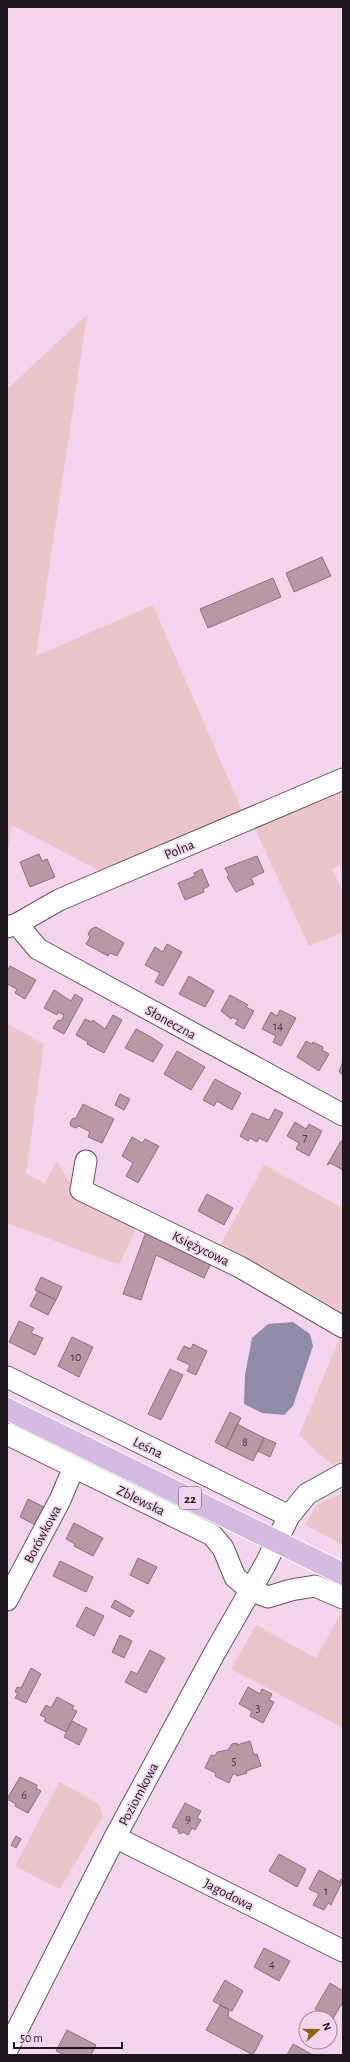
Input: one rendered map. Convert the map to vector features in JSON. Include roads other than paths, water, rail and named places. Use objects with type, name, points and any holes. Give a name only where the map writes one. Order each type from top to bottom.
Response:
[{"type":"main road","name":"Zblewska","points":[[7,1409],[343,1574]]},
{"type":"street","name":"Polna","points":[[12,925],[59,900],[343,779]]},
{"type":"street","name":"Słoneczna","points":[[12,925],[38,949],[343,1115]]},
{"type":"street","name":"Księżycowa","points":[[86,1161],[81,1190],[240,1267],[343,1327]]},
{"type":"street","name":"Leśna","points":[[7,1377],[289,1516]]},
{"type":"street","name":"Zblewska","points":[[7,1434],[212,1535],[223,1548],[235,1577],[250,1590],[268,1596],[315,1586],[343,1598]]},
{"type":"street","name":"Borówkowa","points":[[7,1600],[60,1500],[74,1467]]},
{"type":"street","points":[[277,1541],[289,1516],[299,1502],[307,1494],[343,1474]]},
{"type":"street","name":"Poziomkowa","points":[[7,2050],[115,1837],[277,1541]]},
{"type":"street","name":"Jagodowa","points":[[115,1837],[343,1951]]}]
